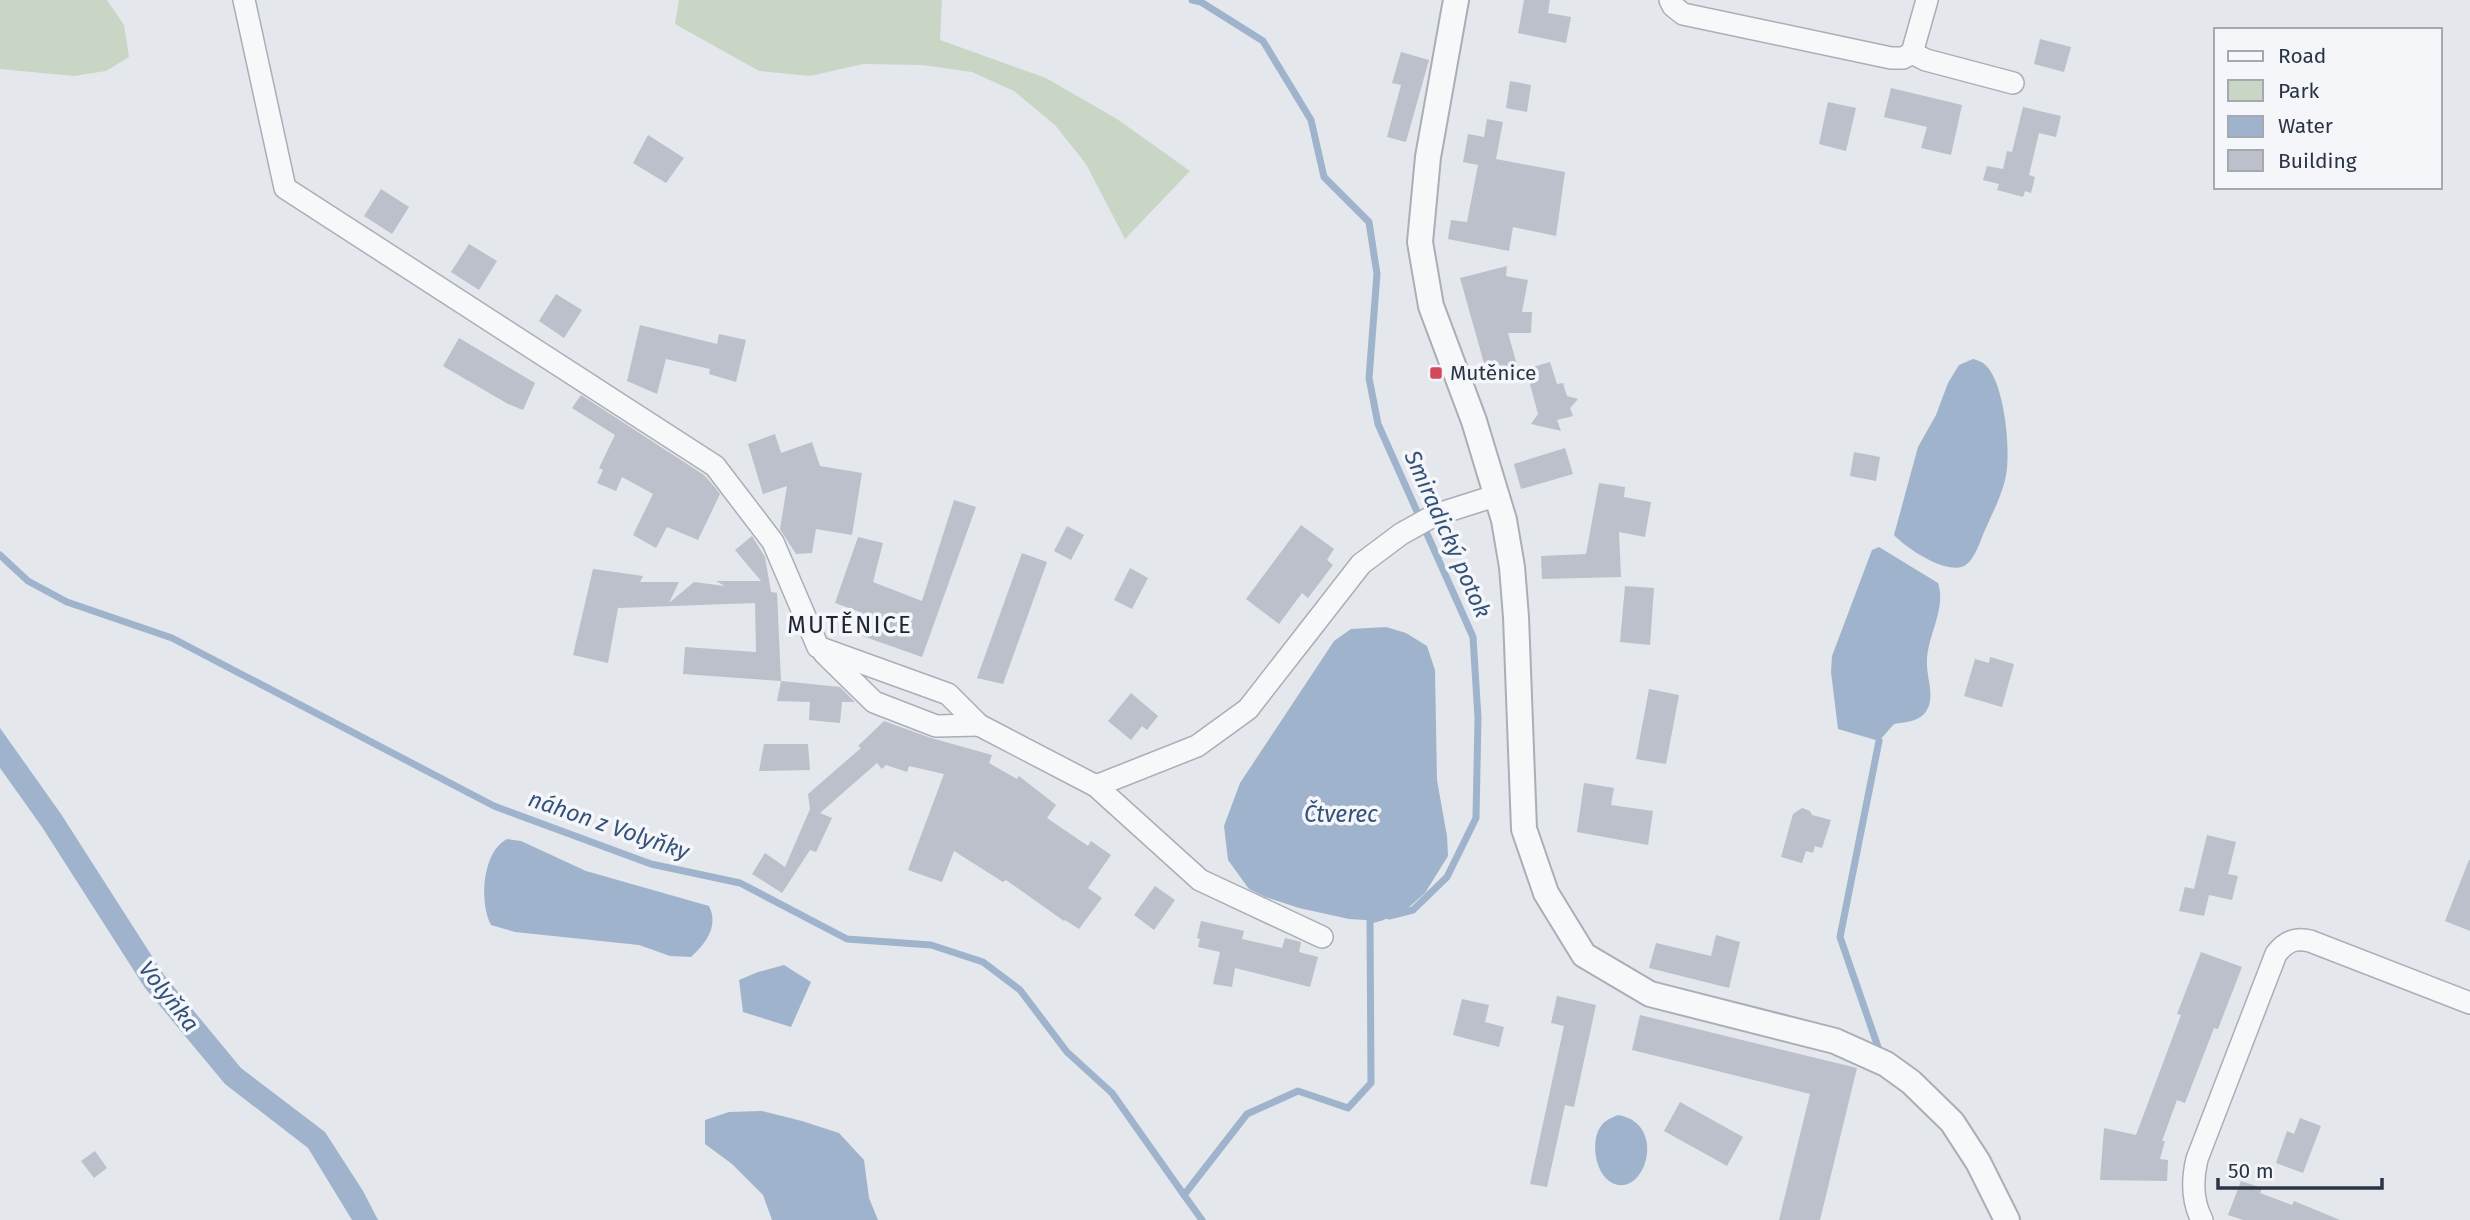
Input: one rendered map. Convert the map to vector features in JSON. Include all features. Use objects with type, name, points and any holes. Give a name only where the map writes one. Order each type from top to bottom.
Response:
[{"type":"street","points":[[244,0],[285,188],[715,466],[773,542],[818,647],[874,702],[936,726],[979,725]]},
{"type":"street","points":[[1456,0],[1428,157],[1420,242],[1431,306],[1475,421],[1498,495],[1513,580],[1524,829],[1546,893],[1584,955],[1650,994],[1835,1041],[1886,1064],[1923,1092],[1952,1122],[1978,1162],[2007,1220]]},
{"type":"street","points":[[1670,0],[1683,14],[1891,58],[1903,58],[1912,52],[1927,0]]},
{"type":"street","points":[[1912,52],[1926,60],[2014,83]]},
{"type":"street","points":[[1096,786],[1197,746],[1248,709],[1362,564],[1410,529],[1435,515],[1498,495]]},
{"type":"street","points":[[818,647],[948,694],[979,725],[1096,786],[1199,880],[1322,936]]},
{"type":"street","points":[[2202,1220],[2193,1186],[2197,1159],[2281,947],[2296,940],[2310,941],[2470,1003]]},
{"type":"green space","points":[[0,0],[107,0],[124,25],[129,57],[106,71],[74,76],[0,69]]},
{"type":"green space","points":[[679,0],[942,0],[940,40],[1046,78],[1117,119],[1190,171],[1125,239],[1086,164],[1055,125],[1014,91],[972,72],[922,65],[863,64],[810,76],[759,71],[675,24]]},
{"type":"water","points":[[1973,359],[1983,363],[1991,371],[1997,384],[2005,418],[2007,468],[2001,493],[1977,550],[1968,563],[1956,568],[1927,559],[1894,535],[1918,447],[1959,365]]},
{"type":"water","points":[[1879,547],[1938,583],[1940,603],[1928,654],[1928,708],[1918,718],[1894,724],[1879,741],[1838,729],[1831,672],[1832,656],[1872,550]]},
{"type":"water","name":"Čtverec","points":[[1386,627],[1406,633],[1427,646],[1435,670],[1437,780],[1448,856],[1425,893],[1406,910],[1381,921],[1349,919],[1265,897],[1249,889],[1228,860],[1224,826],[1240,783],[1334,641],[1351,629]]},
{"type":"water","name":"Volyňka","points":[[0,728],[61,814],[164,975],[241,1068],[325,1132],[363,1191],[378,1220],[352,1220],[308,1148],[225,1084],[145,988],[42,827],[0,768]]},
{"type":"water","points":[[507,839],[521,841],[586,871],[709,906],[713,920],[709,934],[691,957],[670,956],[639,945],[515,932],[491,925],[485,904],[485,879],[492,855]]},
{"type":"water","points":[[784,965],[811,982],[791,1027],[743,1012],[739,980]]},
{"type":"water","points":[[762,1111],[839,1133],[864,1160],[869,1198],[878,1220],[772,1220],[763,1195],[732,1164],[705,1144],[705,1120],[729,1112]]},
{"type":"water","points":[[1618,1115],[1632,1120],[1641,1128],[1646,1139],[1645,1163],[1633,1181],[1624,1185],[1607,1179],[1601,1172],[1595,1153],[1597,1134],[1601,1126]]},
{"type":"building","points":[[1524,0],[1550,0],[1548,13],[1571,17],[1566,43],[1518,33]]},
{"type":"building","points":[[2040,39],[2071,47],[2064,72],[2034,64]]},
{"type":"building","points":[[1401,52],[1429,60],[1406,142],[1387,137],[1401,85],[1392,83]]},
{"type":"building","points":[[1510,81],[1531,85],[1527,112],[1506,108]]},
{"type":"building","points":[[1891,88],[1962,105],[1951,155],[1921,148],[1927,127],[1884,117]]},
{"type":"building","points":[[1828,102],[1856,108],[1846,151],[1819,144]]},
{"type":"building","points":[[2023,107],[2061,116],[2056,137],[2039,133],[2029,175],[2035,177],[2031,193],[2025,191],[2023,197],[1997,190],[1999,184],[1983,180],[1987,166],[2003,169],[2007,151],[2012,152]]},
{"type":"building","points":[[1487,119],[1503,122],[1496,159],[1565,172],[1556,236],[1513,227],[1509,251],[1448,239],[1451,220],[1467,222],[1478,165],[1463,162],[1468,134],[1484,137]]},
{"type":"building","points":[[648,135],[684,158],[666,183],[633,163]]},
{"type":"building","points":[[381,189],[409,207],[392,234],[364,216]]},
{"type":"building","points":[[469,244],[497,261],[479,290],[451,272]]},
{"type":"building","points":[[1507,266],[1506,276],[1528,280],[1522,312],[1532,312],[1531,333],[1508,333],[1519,372],[1489,381],[1460,278]]},
{"type":"building","points":[[556,294],[582,310],[564,338],[539,321]]},
{"type":"building","points":[[640,325],[717,344],[719,334],[746,340],[736,382],[709,374],[710,369],[666,359],[657,394],[627,381]]},
{"type":"building","points":[[459,338],[535,383],[523,410],[443,366]]},
{"type":"building","points":[[1550,362],[1557,384],[1563,383],[1567,396],[1578,399],[1570,408],[1573,416],[1557,420],[1561,431],[1531,424],[1538,414],[1526,369]]},
{"type":"building","points":[[581,395],[704,475],[713,485],[720,494],[698,540],[667,527],[656,548],[633,535],[653,494],[622,477],[616,491],[597,483],[603,470],[599,468],[615,435],[572,408]]},
{"type":"building","points":[[775,434],[781,453],[812,442],[820,466],[862,473],[852,535],[816,529],[812,553],[796,554],[780,529],[787,486],[763,494],[748,444]]},
{"type":"building","points":[[1565,448],[1573,474],[1521,489],[1514,464]]},
{"type":"building","points":[[1854,452],[1880,457],[1876,481],[1850,476]]},
{"type":"building","points":[[1599,483],[1625,487],[1624,497],[1651,502],[1645,537],[1619,532],[1621,577],[1542,579],[1541,556],[1586,554]]},
{"type":"building","points":[[954,500],[976,507],[922,657],[851,632],[860,612],[835,603],[858,537],[883,543],[873,582],[922,601]]},
{"type":"building","points":[[1301,525],[1334,549],[1327,560],[1333,565],[1308,598],[1302,593],[1279,624],[1246,599]]},
{"type":"building","points":[[1067,526],[1084,535],[1071,560],[1054,551]]},
{"type":"building","points":[[752,536],[765,557],[771,592],[777,593],[781,681],[683,674],[685,647],[756,652],[755,603],[618,608],[608,663],[573,655],[593,569],[643,576],[640,582],[679,582],[669,603],[694,582],[725,586],[716,581],[761,581],[735,550]]},
{"type":"building","points":[[1022,553],[1047,562],[1003,684],[977,678]]},
{"type":"building","points":[[1130,568],[1148,578],[1132,609],[1114,600]]},
{"type":"building","points":[[1625,586],[1654,588],[1650,645],[1620,642]]},
{"type":"building","points":[[1990,657],[2014,664],[2002,707],[1964,696],[1975,659],[1989,663]]},
{"type":"building","points":[[781,681],[840,687],[855,702],[842,702],[840,723],[809,720],[810,702],[777,701]]},
{"type":"building","points":[[1649,689],[1679,695],[1666,764],[1636,759]]},
{"type":"building","points":[[1131,693],[1158,716],[1147,730],[1142,726],[1131,740],[1108,721]]},
{"type":"building","points":[[884,721],[931,738],[992,755],[989,763],[1017,779],[1019,776],[1056,805],[1047,818],[1088,846],[1091,841],[1111,855],[1088,888],[1102,898],[1079,929],[1006,880],[1003,882],[954,851],[942,882],[908,870],[944,774],[909,766],[907,772],[886,765],[882,769],[877,763],[820,813],[832,818],[816,852],[810,850],[782,893],[752,874],[765,853],[785,867],[810,809],[808,794],[861,748],[858,746]]},
{"type":"building","points":[[764,744],[808,744],[810,770],[759,771]]},
{"type":"building","points":[[1584,783],[1614,788],[1611,805],[1653,811],[1648,845],[1577,832]]},
{"type":"building","points":[[1802,808],[1810,811],[1812,815],[1831,820],[1822,848],[1815,846],[1813,853],[1806,851],[1802,863],[1781,857],[1793,814]]},
{"type":"building","points":[[2207,835],[2236,842],[2228,874],[2238,876],[2232,900],[2209,895],[2204,916],[2179,911],[2185,887],[2194,889]]},
{"type":"building","points":[[2470,860],[2470,931],[2445,921]]},
{"type":"building","points":[[1155,886],[1175,900],[1154,930],[1134,915]]},
{"type":"building","points":[[1201,921],[1244,931],[1242,939],[1282,948],[1285,938],[1301,942],[1299,952],[1318,957],[1310,987],[1235,968],[1232,987],[1213,984],[1220,952],[1198,947]]},
{"type":"building","points":[[1716,935],[1740,942],[1729,988],[1649,968],[1656,943],[1711,956]]},
{"type":"building","points":[[2201,952],[2242,967],[2218,1029],[2214,1028],[2185,1103],[2177,1100],[2162,1141],[2165,1141],[2160,1159],[2168,1160],[2167,1181],[2100,1180],[2104,1128],[2136,1135],[2181,1015],[2177,1014]]},
{"type":"building","points":[[1557,996],[1596,1005],[1574,1107],[1565,1105],[1547,1187],[1530,1184],[1564,1026],[1551,1023]]},
{"type":"building","points":[[1462,999],[1489,1005],[1485,1022],[1504,1027],[1499,1047],[1453,1035]]},
{"type":"building","points":[[1640,1015],[1857,1068],[1820,1220],[1779,1220],[1810,1094],[1632,1050]]},
{"type":"building","points":[[1680,1102],[1743,1137],[1727,1166],[1664,1131]]},
{"type":"building","points":[[2300,1118],[2321,1126],[2303,1173],[2276,1163],[2287,1131],[2294,1134]]},
{"type":"building","points":[[95,1151],[107,1168],[94,1178],[81,1161]]},
{"type":"building","points":[[2241,1181],[2262,1188],[2260,1193],[2292,1205],[2294,1201],[2340,1220],[2243,1220],[2228,1215]]},
{"type":"waterway","name":"Smiradický potok","points":[[1192,0],[1201,2],[1263,41],[1311,120],[1324,177],[1369,222],[1377,274],[1369,378],[1378,424],[1473,637],[1478,718],[1476,818],[1447,877],[1413,910],[1389,916]]},
{"type":"waterway","name":"náhon z Volyňky","points":[[0,555],[28,581],[67,602],[172,638],[494,806],[651,864],[740,883],[847,939],[931,945],[983,962],[1020,990],[1067,1052],[1112,1093],[1184,1195]]},
{"type":"waterway","points":[[1878,1047],[1840,937],[1879,741]]},
{"type":"waterway","name":"Smiradický potok","points":[[1202,1220],[1184,1195],[1247,1114],[1298,1091],[1348,1108],[1371,1083],[1370,920],[1378,918]]},
{"type":"place","name":"Mutěnice","points":[[1436,373]]},
{"type":"district","name":"MUTĚNICE","points":[[850,625]]}]
